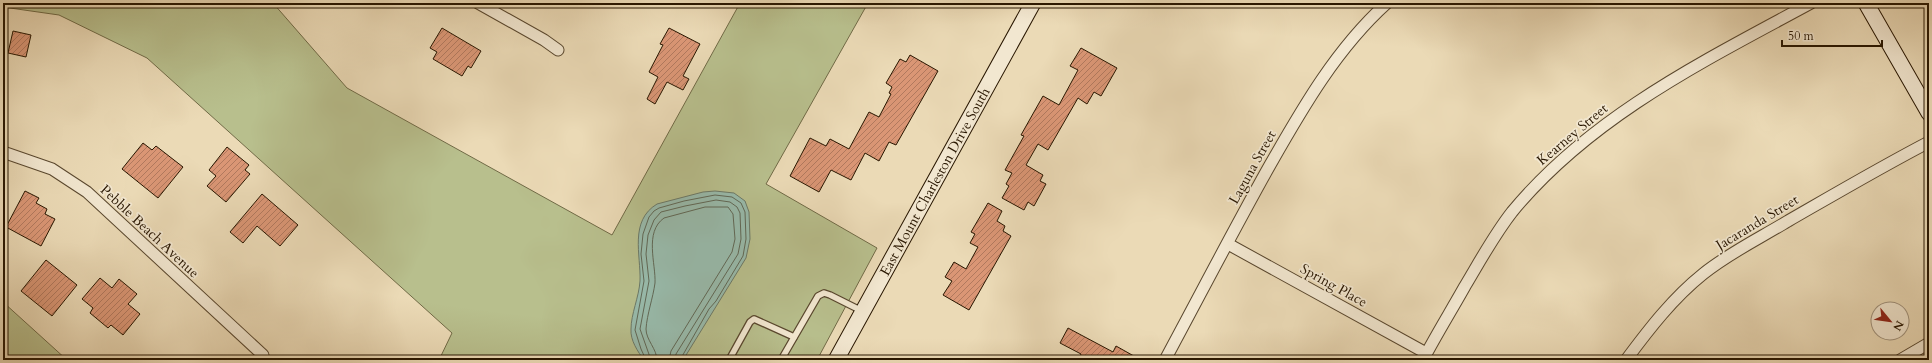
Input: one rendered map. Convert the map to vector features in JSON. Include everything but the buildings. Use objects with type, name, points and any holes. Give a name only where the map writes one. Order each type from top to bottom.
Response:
[{"type":"street","points":[[478,3],[544,40],[558,50]]},
{"type":"street","name":"East Mount Charleston Drive South","points":[[836,360],[1033,3]]},
{"type":"street","name":"Laguna Street","points":[[1165,360],[1269,166],[1315,90],[1340,56],[1375,14],[1387,3]]},
{"type":"street","name":"Kearney Street","points":[[1425,357],[1487,249],[1512,213],[1542,179],[1580,144],[1622,111],[1660,87],[1811,3]]},
{"type":"street","points":[[1866,3],[1929,113]]},
{"type":"street","name":"Jacaranda Street","points":[[1626,360],[1652,326],[1680,295],[1703,274],[1750,243],[1877,169],[1929,142]]},
{"type":"street","name":"Pebble Beach Avenue","points":[[3,152],[52,169],[87,192],[263,355]]},
{"type":"street","name":"Spring Place","points":[[1228,244],[1425,357]]},
{"type":"street","points":[[1900,360],[1929,343]]},
{"type":"lane","points":[[781,360],[812,302],[818,296],[824,293],[863,311]]},
{"type":"lane","points":[[729,360],[750,322],[754,319],[794,337]]},
{"type":"green space","points":[[3,3],[273,3],[347,88],[612,235],[740,3],[868,3],[766,184],[877,248],[817,360],[439,360],[452,333],[147,58],[59,15],[3,7]]},
{"type":"green space","points":[[3,302],[67,360],[3,360]]},
{"type":"water","points":[[715,191],[734,193],[745,201],[749,212],[750,239],[746,258],[683,360],[644,360],[635,346],[631,333],[632,317],[640,281],[638,239],[643,220],[648,211],[657,204],[703,192]]}]
